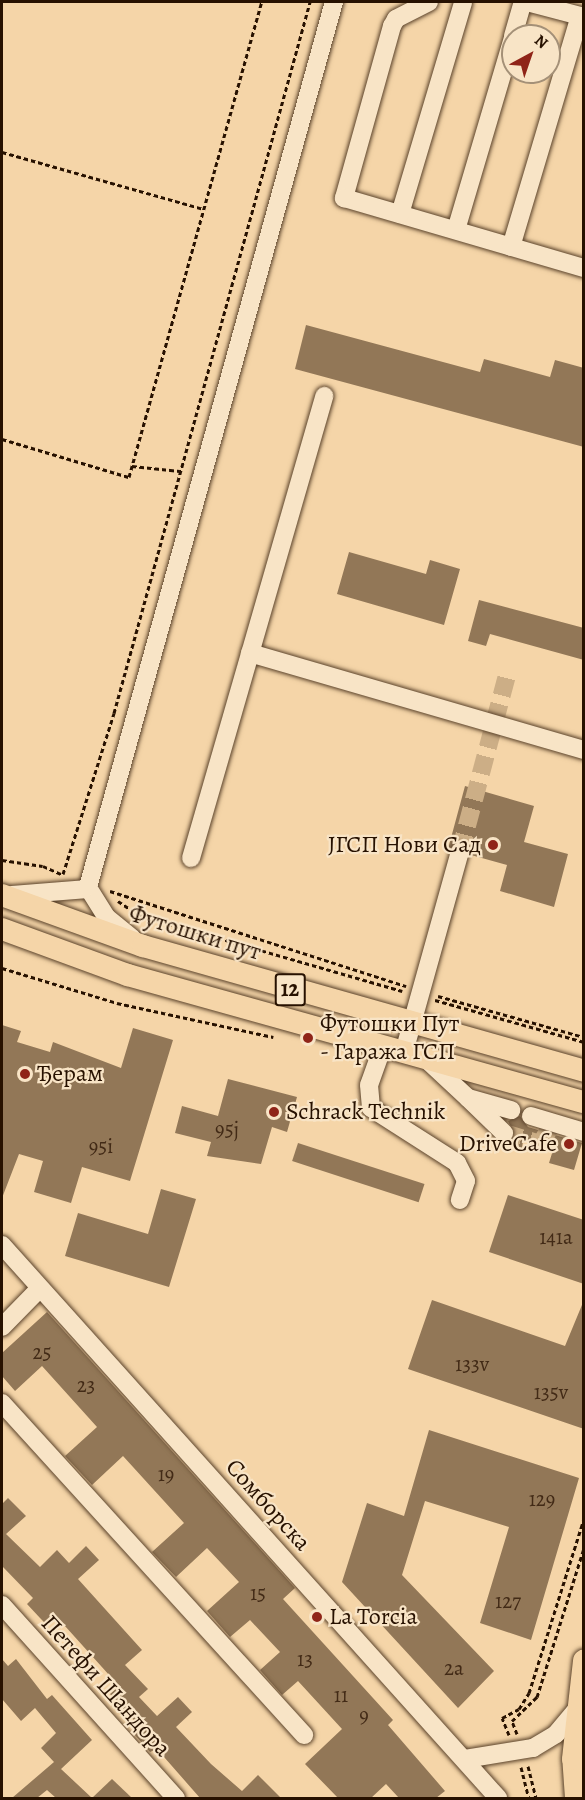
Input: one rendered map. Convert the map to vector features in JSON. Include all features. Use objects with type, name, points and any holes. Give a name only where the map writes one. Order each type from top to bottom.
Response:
[{"type":"main road","name":"Футошки пут","points":[[2,895],[143,946],[584,1071]]},
{"type":"main road","name":"12","points":[[2,929],[129,975],[584,1102]]},
{"type":"main road","points":[[576,1798],[576,1710],[584,1661]]},
{"type":"street","points":[[143,946],[107,918],[94,889],[334,2]]},
{"type":"street","points":[[429,2],[396,19],[344,198],[584,268]]},
{"type":"street","points":[[400,214],[463,2]]},
{"type":"street","points":[[511,247],[582,17],[525,2],[517,24]]},
{"type":"street","points":[[456,230],[501,77]]},
{"type":"street","points":[[191,858],[324,396]]},
{"type":"street","points":[[250,653],[584,750]]},
{"type":"street","points":[[460,852],[412,1023],[369,1085],[371,1108],[457,1163],[466,1181],[460,1200]]},
{"type":"street","points":[[2,895],[49,895],[94,889]]},
{"type":"street","points":[[427,1060],[504,1133]]},
{"type":"street","points":[[468,1098],[510,1110]]},
{"type":"street","points":[[531,1116],[551,1124],[584,1132]]},
{"type":"street","name":"Сомборска","points":[[2,1245],[498,1798]]},
{"type":"street","points":[[2,1327],[40,1288]]},
{"type":"street","points":[[2,1402],[304,1735]]},
{"type":"street","name":"Петефи Шандора","points":[[2,1605],[176,1798]]},
{"type":"street","points":[[465,1759],[520,1752],[556,1734],[576,1710]]},
{"type":"path","points":[[2,439],[129,477],[262,2]]},
{"type":"path","points":[[2,860],[43,866],[66,876],[63,873],[114,713],[310,2]]},
{"type":"path","points":[[2,152],[203,209]]},
{"type":"path","points":[[132,466],[180,471]]},
{"type":"path","points":[[94,889],[139,915],[584,1042]]},
{"type":"path","points":[[94,889],[420,994],[584,1037]]},
{"type":"path","points":[[2,968],[117,1003],[278,1039]]},
{"type":"path","points":[[536,1798],[520,1752],[502,1718],[519,1708],[529,1693],[584,1519]]},
{"type":"path","points":[[529,1798],[512,1721],[537,1697],[584,1548]]},
{"type":"building","points":[[306,325],[480,372],[484,359],[550,377],[555,360],[584,368],[584,447],[295,369]]},
{"type":"building","points":[[349,552],[426,574],[430,560],[460,569],[444,625],[337,594]]},
{"type":"building","points":[[479,600],[584,628],[584,660],[490,634],[486,646],[468,641]]},
{"type":"building","name":"ЈГСП Нови Сад","points":[[465,786],[534,806],[524,842],[568,854],[554,907],[500,891],[507,865],[471,855],[464,841],[448,849]]},
{"type":"building","points":[[2,1025],[21,1031],[17,1042],[50,1052],[53,1042],[121,1068],[133,1028],[173,1040],[130,1181],[82,1167],[71,1203],[34,1192],[43,1161],[19,1154],[2,1198]]},
{"type":"building","points":[[228,1079],[297,1097],[287,1132],[272,1127],[261,1164],[207,1156],[211,1142],[175,1133],[182,1106],[218,1116]]},
{"type":"building","points":[[520,1116],[528,1127],[582,1143],[574,1170],[549,1163],[553,1150],[523,1141],[522,1148],[507,1144],[515,1135],[508,1121]]},
{"type":"building","points":[[298,1143],[424,1184],[419,1202],[292,1161]]},
{"type":"building","points":[[161,1189],[196,1199],[169,1287],[65,1256],[78,1213],[148,1234]]},
{"type":"building","points":[[508,1195],[584,1220],[584,1284],[489,1252]]},
{"type":"building","points":[[432,1300],[565,1346],[584,1300],[584,1429],[408,1369]]},
{"type":"building","points":[[47,1312],[295,1588],[283,1599],[393,1720],[388,1725],[445,1791],[436,1798],[399,1798],[386,1784],[371,1798],[338,1798],[305,1764],[342,1729],[298,1681],[282,1695],[260,1670],[280,1652],[250,1620],[230,1637],[207,1611],[239,1582],[207,1548],[176,1577],[152,1552],[184,1523],[123,1456],[92,1485],[65,1456],[97,1427],[42,1366],[15,1391],[2,1376],[2,1353]]},
{"type":"building","points":[[429,1430],[579,1478],[531,1640],[480,1623],[509,1527],[425,1501],[402,1575],[494,1671],[458,1708],[342,1582],[367,1503],[404,1516]]},
{"type":"building","points":[[8,1498],[26,1516],[6,1534],[40,1567],[57,1550],[69,1563],[86,1546],[99,1560],[78,1579],[142,1650],[125,1665],[148,1689],[139,1697],[157,1716],[178,1697],[192,1712],[176,1727],[211,1764],[242,1791],[258,1775],[281,1798],[200,1798],[157,1749],[150,1752],[134,1734],[141,1728],[110,1694],[119,1686],[56,1616],[47,1625],[40,1618],[27,1604],[33,1598],[2,1566],[2,1504]]},
{"type":"building","points":[[2,1659],[8,1666],[16,1659],[47,1699],[52,1695],[92,1740],[61,1769],[92,1798],[56,1798],[47,1790],[37,1798],[12,1798],[54,1762],[41,1748],[56,1733],[35,1708],[21,1721],[2,1699]]},
{"type":"building","points":[[112,1779],[132,1798],[92,1798]]},
{"type":"tunnel","points":[[460,852],[508,672]]},
{"type":"tunnel","points":[[504,1133],[541,1144],[551,1125]]},
{"type":"place","name":"ЈГСП Нови Сад","points":[[493,845]]},
{"type":"place","name":"Футошки Пут - Гаража ГСП","points":[[308,1038]]},
{"type":"place","name":"Ђерам","points":[[25,1074]]},
{"type":"place","name":"Schrack Technik","points":[[274,1112]]},
{"type":"place","name":"DriveCafe","points":[[569,1144]]},
{"type":"place","name":"La Torcia","points":[[317,1617]]}]
